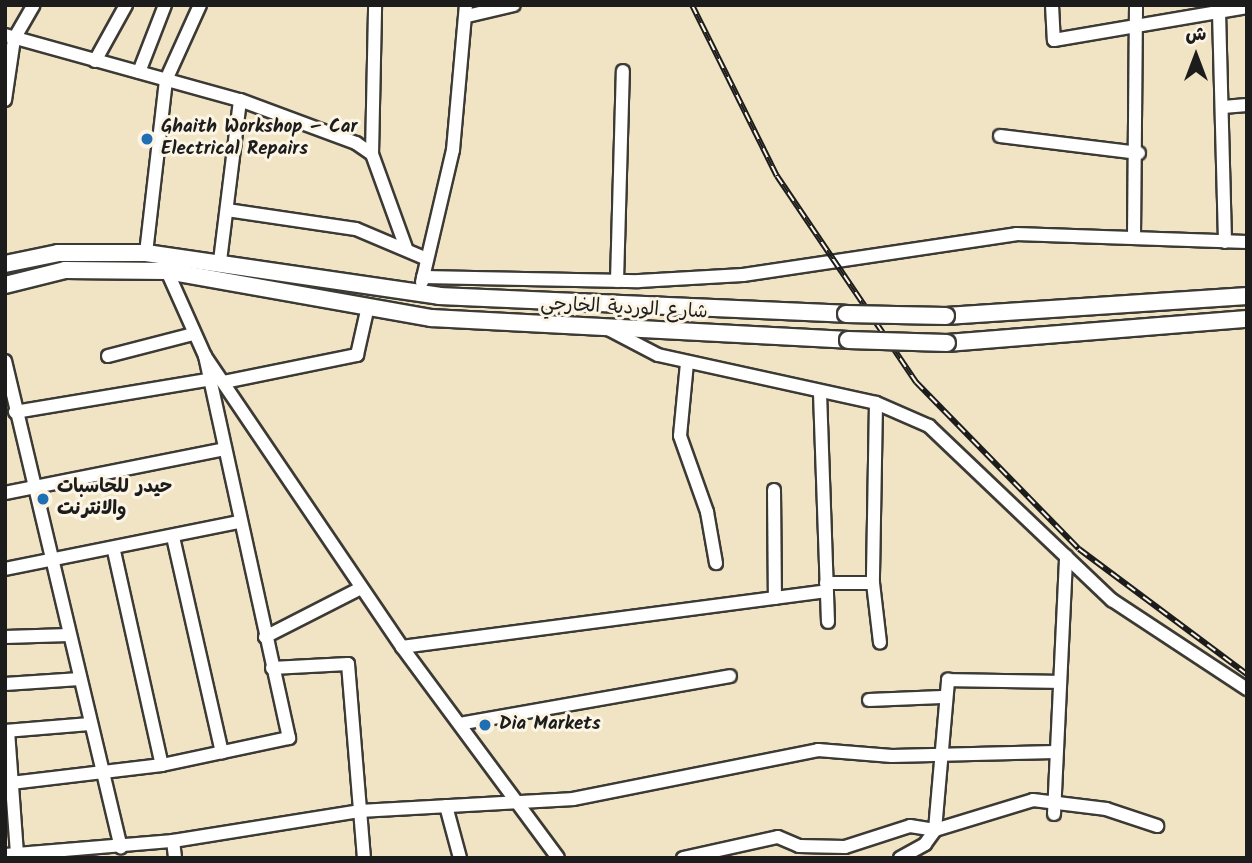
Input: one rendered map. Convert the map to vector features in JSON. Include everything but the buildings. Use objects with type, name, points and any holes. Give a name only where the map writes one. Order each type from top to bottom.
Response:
[{"type":"main road","name":"شارع الوردية الخارجي","points":[[5,264],[58,253],[146,253],[220,261],[388,288],[421,285],[439,296],[846,314],[946,316],[1247,296]]},
{"type":"main road","name":"شارع الوردية الخارجي","points":[[5,285],[65,270],[167,271],[431,318],[947,343],[1247,320]]},
{"type":"main road","points":[[372,307],[394,300],[388,288]]},
{"type":"main road","points":[[431,318],[422,303],[439,296]]},
{"type":"street","points":[[5,100],[9,37],[34,5]]},
{"type":"street","points":[[95,61],[126,5]]},
{"type":"street","points":[[139,72],[165,5]]},
{"type":"street","points":[[146,253],[166,80],[200,5]]},
{"type":"street","points":[[375,5],[372,154],[406,248]]},
{"type":"street","points":[[514,5],[466,10],[453,150],[421,285],[743,275],[1016,234],[1247,242]]},
{"type":"street","points":[[1052,5],[1054,40],[1247,7]]},
{"type":"street","points":[[1134,236],[1139,153],[1136,5]]},
{"type":"street","points":[[1219,12],[1225,242]]},
{"type":"street","points":[[9,37],[240,100],[372,154]]},
{"type":"street","points":[[617,281],[624,71]]},
{"type":"street","points":[[220,261],[240,100]]},
{"type":"street","points":[[1223,107],[1247,105]]},
{"type":"street","points":[[1000,136],[1139,153]]},
{"type":"street","points":[[227,210],[356,229],[427,259]]},
{"type":"street","points":[[167,271],[205,356],[402,647],[464,723],[558,858]]},
{"type":"street","points":[[224,382],[357,355],[372,307]]},
{"type":"street","points":[[607,328],[687,363],[820,393],[876,402],[929,426],[1112,600],[1247,689]]},
{"type":"street","points":[[108,356],[193,334]]},
{"type":"street","points":[[11,783],[162,765],[289,737],[221,450],[205,356]]},
{"type":"street","points":[[5,361],[33,488],[121,847]]},
{"type":"street","points":[[687,363],[680,436],[706,512],[716,563]]},
{"type":"street","points":[[15,412],[207,380]]},
{"type":"street","points":[[820,393],[828,622]]},
{"type":"street","points":[[876,402],[873,583],[880,643]]},
{"type":"street","points":[[5,494],[221,450]]},
{"type":"street","points":[[774,490],[775,598]]},
{"type":"street","points":[[5,569],[52,564],[238,522]]},
{"type":"street","points":[[173,537],[222,752]]},
{"type":"street","points":[[114,551],[162,765]]},
{"type":"street","points":[[1055,807],[1055,752],[1066,556]]},
{"type":"street","points":[[402,647],[775,598],[826,587],[873,583]]},
{"type":"street","points":[[265,637],[361,588]]},
{"type":"street","points":[[5,637],[69,635]]},
{"type":"street","points":[[272,668],[348,664],[364,858]]},
{"type":"street","points":[[464,723],[730,676]]},
{"type":"street","points":[[900,858],[925,844],[935,830],[942,697],[952,678],[1059,682]]},
{"type":"street","points":[[5,684],[80,679]]},
{"type":"street","points":[[869,700],[942,697]]},
{"type":"street","points":[[90,724],[7,731],[11,783],[11,854],[173,841],[361,811],[573,799],[818,750],[940,754],[1055,752]]},
{"type":"street","points":[[683,858],[778,836],[799,846],[832,848],[878,841],[910,826],[935,830],[1033,800],[1055,807],[1157,826]]},
{"type":"street","points":[[446,806],[460,858]]},
{"type":"street","points":[[173,841],[175,858]]},
{"type":"railway","points":[[692,5],[777,176],[916,382],[1079,549],[1247,674]]},
{"type":"place","name":"Ghaith Workshop – Car Electrical Repairs","points":[[147,139]]},
{"type":"place","name":"حيدر للحاسبات والانترنت","points":[[43,499]]},
{"type":"place","name":"Dia Markets","points":[[485,725]]}]
